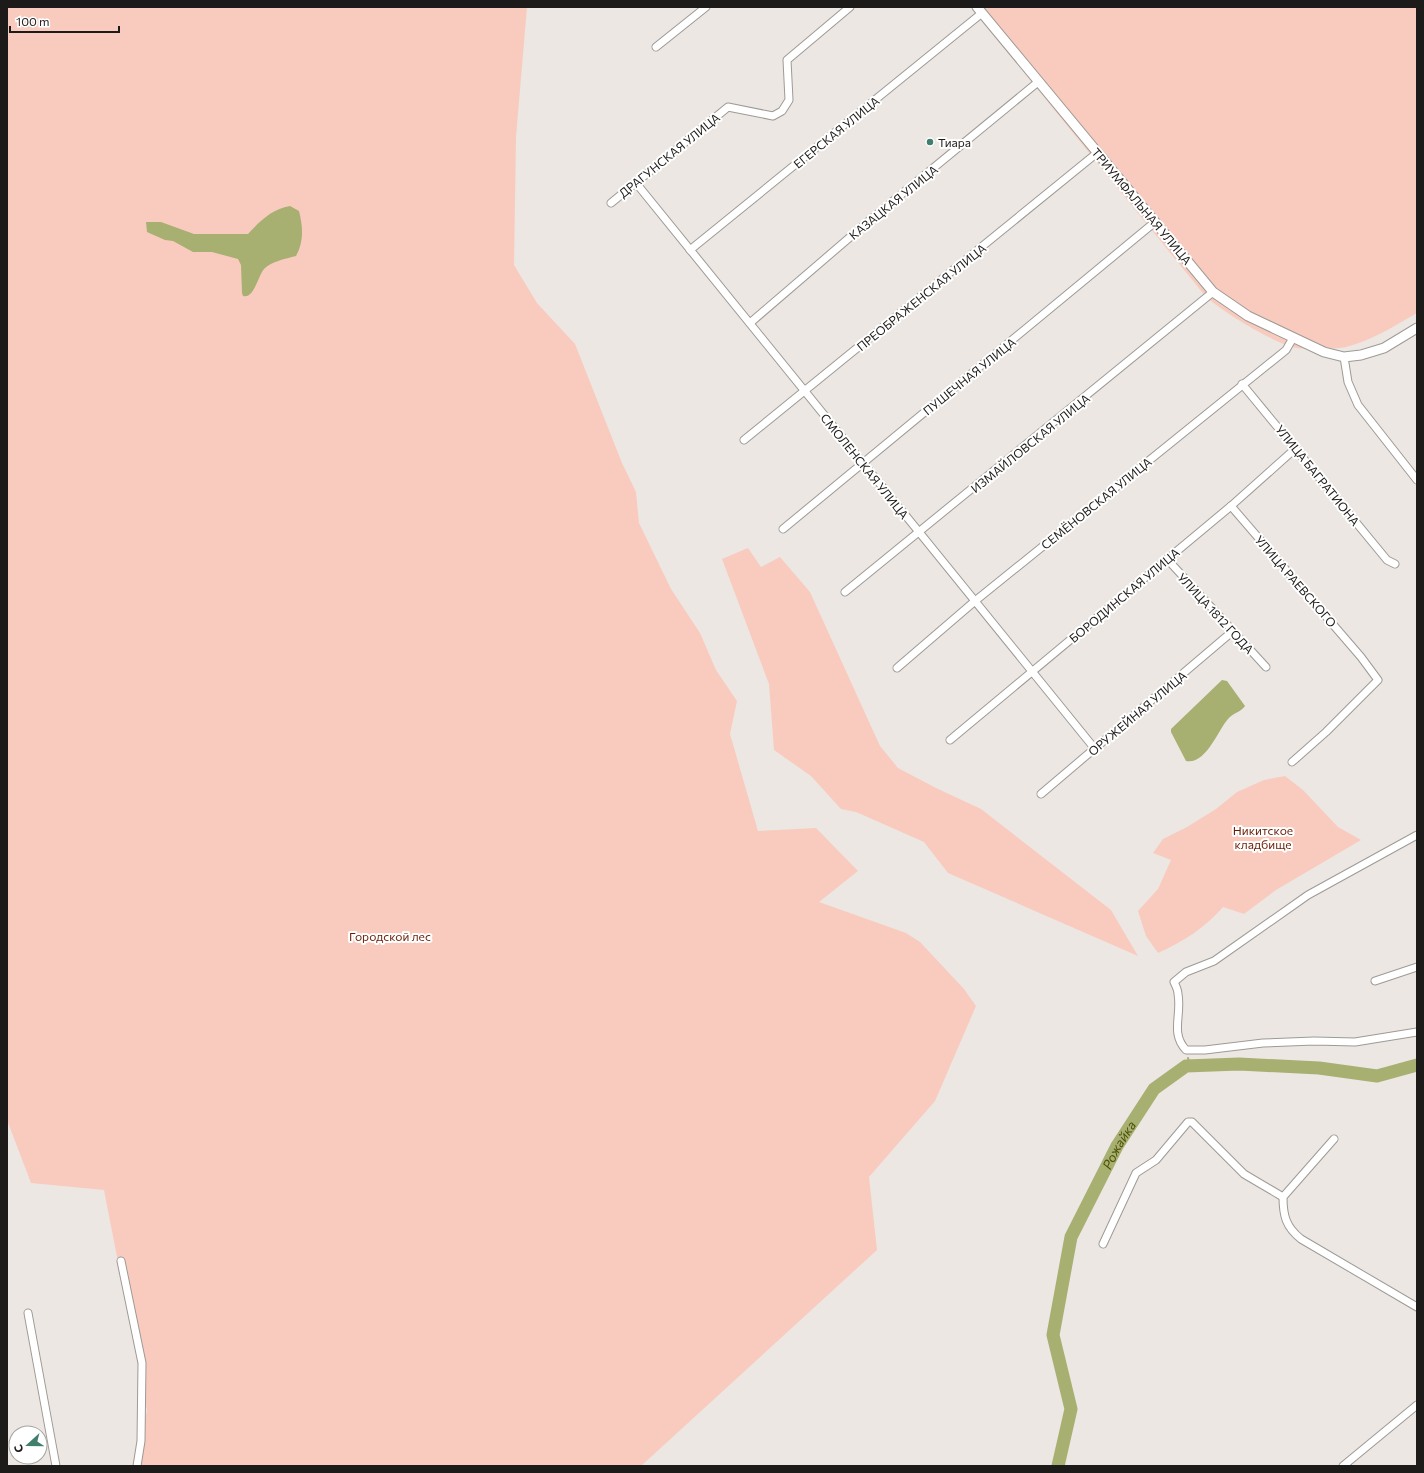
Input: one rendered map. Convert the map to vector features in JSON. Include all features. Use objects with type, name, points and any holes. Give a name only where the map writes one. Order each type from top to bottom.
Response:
[{"type":"street","points":[[656,47],[706,7]]},
{"type":"street","name":"ДРАГУНСКАЯ УЛИЦА","points":[[610,203],[728,107],[773,116],[782,111],[789,100],[787,60],[850,7]]},
{"type":"street","name":"ТРИУМФАЛЬНАЯ УЛИЦА","points":[[980,10],[1213,292],[1248,316],[1324,352],[1344,357],[1361,355],[1384,348],[1417,328]]},
{"type":"street","name":"ЕГЕРСКАЯ УЛИЦА","points":[[690,250],[980,10]]},
{"type":"street","name":"КАЗАЦКАЯ УЛИЦА","points":[[750,324],[870,220],[1038,82]]},
{"type":"street","name":"ПРЕОБРАЖЕНСКАЯ УЛИЦА","points":[[744,440],[805,392],[1097,153]]},
{"type":"street","name":"СМОЛЕНСКАЯ УЛИЦА","points":[[636,183],[1095,749]]},
{"type":"street","name":"ПУШЕЧНАЯ УЛИЦА","points":[[783,529],[1155,222]]},
{"type":"street","name":"ИЗМАЙЛОВСКАЯ УЛИЦА","points":[[845,592],[920,533],[1213,292]]},
{"type":"street","name":"СЕМЁНОВСКАЯ УЛИЦА","points":[[897,668],[975,601],[1286,350],[1294,338]]},
{"type":"street","points":[[1344,357],[1348,382],[1358,405],[1417,480]]},
{"type":"street","name":"УЛИЦА БАГРАТИОНА","points":[[1242,384],[1387,560],[1395,564]]},
{"type":"street","name":"БОРОДИНСКАЯ УЛИЦА","points":[[950,740],[1231,506],[1296,448]]},
{"type":"street","name":"УЛИЦА РАЕВСКОГО","points":[[1231,506],[1361,657],[1378,680],[1326,732],[1292,762]]},
{"type":"street","name":"УЛИЦА 1812 ГОДА","points":[[1167,559],[1266,667]]},
{"type":"street","name":"ОРУЖЕЙНАЯ УЛИЦА","points":[[1041,794],[1233,631]]},
{"type":"street","points":[[1417,835],[1308,895],[1214,961],[1186,972],[1174,982],[1178,993],[1177,1033],[1179,1042],[1186,1050],[1204,1050],[1263,1043],[1314,1041],[1355,1042],[1417,1032]]},
{"type":"street","points":[[1375,981],[1417,967]]},
{"type":"street","points":[[1103,1244],[1136,1173],[1156,1160],[1188,1122],[1192,1122],[1244,1174],[1283,1197]]},
{"type":"street","points":[[1334,1139],[1283,1197],[1283,1212],[1290,1231],[1301,1239],[1417,1307]]},
{"type":"street","points":[[121,1261],[142,1363],[141,1441],[137,1466]]},
{"type":"street","points":[[28,1313],[56,1466]]},
{"type":"street","points":[[1343,1466],[1417,1405]]},
{"type":"green space","name":"Городской лес","points":[[7,7],[527,7],[516,137],[514,265],[537,303],[575,344],[622,463],[636,492],[639,523],[671,589],[700,633],[716,670],[737,701],[730,734],[758,831],[816,828],[858,871],[819,902],[906,933],[920,942],[964,989],[976,1006],[935,1101],[869,1177],[877,1250],[641,1466],[133,1466],[147,1411],[104,1190],[31,1183],[7,1120]]},
{"type":"green space","points":[[971,7],[1417,7],[1417,313],[1382,333],[1346,347],[1329,349],[1301,349],[1287,345],[1263,334],[1224,311],[1206,297]]},
{"type":"green space","points":[[748,548],[761,567],[780,557],[810,592],[880,746],[898,768],[981,809],[1111,910],[1138,956],[948,873],[924,842],[856,812],[841,809],[811,776],[774,750],[769,684],[722,559]]},
{"type":"green space","name":"Никитское кладбище","points":[[1285,776],[1303,790],[1338,827],[1361,840],[1276,890],[1244,914],[1223,907],[1216,915],[1194,933],[1177,944],[1158,953],[1146,936],[1138,911],[1158,889],[1171,860],[1153,853],[1163,839],[1187,827],[1216,809],[1237,792],[1264,780]]},
{"type":"shaded area","points":[[290,206],[299,211],[302,240],[299,251],[296,256],[283,259],[267,266],[262,272],[253,291],[247,296],[243,296],[242,293],[241,265],[238,259],[212,252],[193,252],[173,241],[165,240],[147,232],[146,222],[161,222],[194,234],[248,234],[262,220],[272,213]]},
{"type":"shaded area","points":[[1222,680],[1227,681],[1245,706],[1228,719],[1211,746],[1200,758],[1193,761],[1186,761],[1171,732],[1171,729]]},
{"type":"waterway","name":"Рожайка","points":[[1186,1066],[1189,1062],[1188,1058]]},
{"type":"waterway","name":"Рожайка","points":[[1058,1466],[1071,1409],[1053,1335],[1071,1237],[1117,1146],[1154,1089],[1186,1066],[1239,1064],[1319,1068],[1377,1076],[1417,1065]]},
{"type":"place","name":"Тиара","points":[[930,142]]}]
